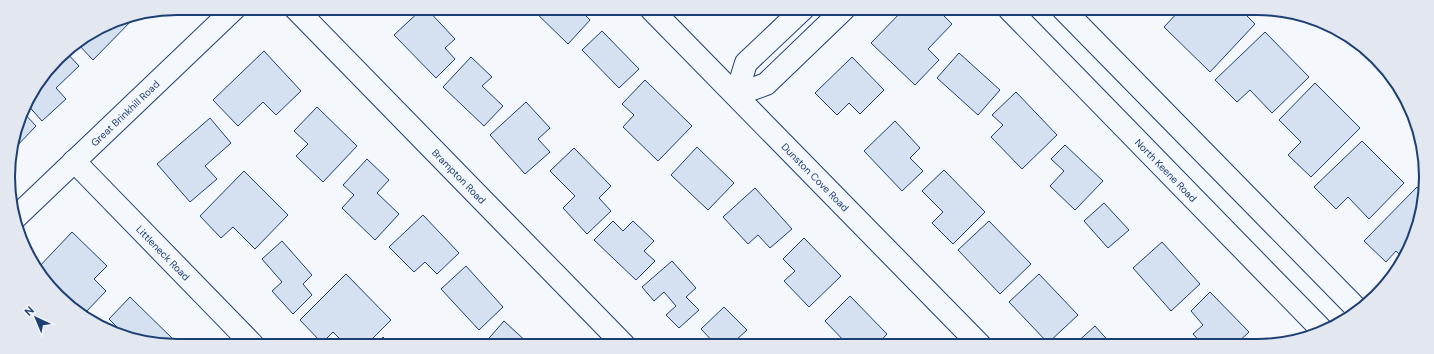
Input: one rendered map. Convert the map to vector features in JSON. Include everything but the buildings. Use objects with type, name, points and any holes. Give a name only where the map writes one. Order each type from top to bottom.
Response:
[{"type":"street","name":"Great Brinkhill Road","points":[[19,214],[227,15]]},
{"type":"street","name":"Brampton Road","points":[[302,15],[619,339]]},
{"type":"street","name":"Dunston Cove Road","points":[[657,15],[974,339]]},
{"type":"street","points":[[736,95],[746,63],[797,15]]},
{"type":"street","points":[[736,95],[766,84],[838,15]]},
{"type":"street","name":"North Keene Road","points":[[1015,15],[1319,327]]},
{"type":"street","points":[[1069,15],[1355,307]]},
{"type":"street","name":"Littleneck Road","points":[[74,161],[248,339]]}]
